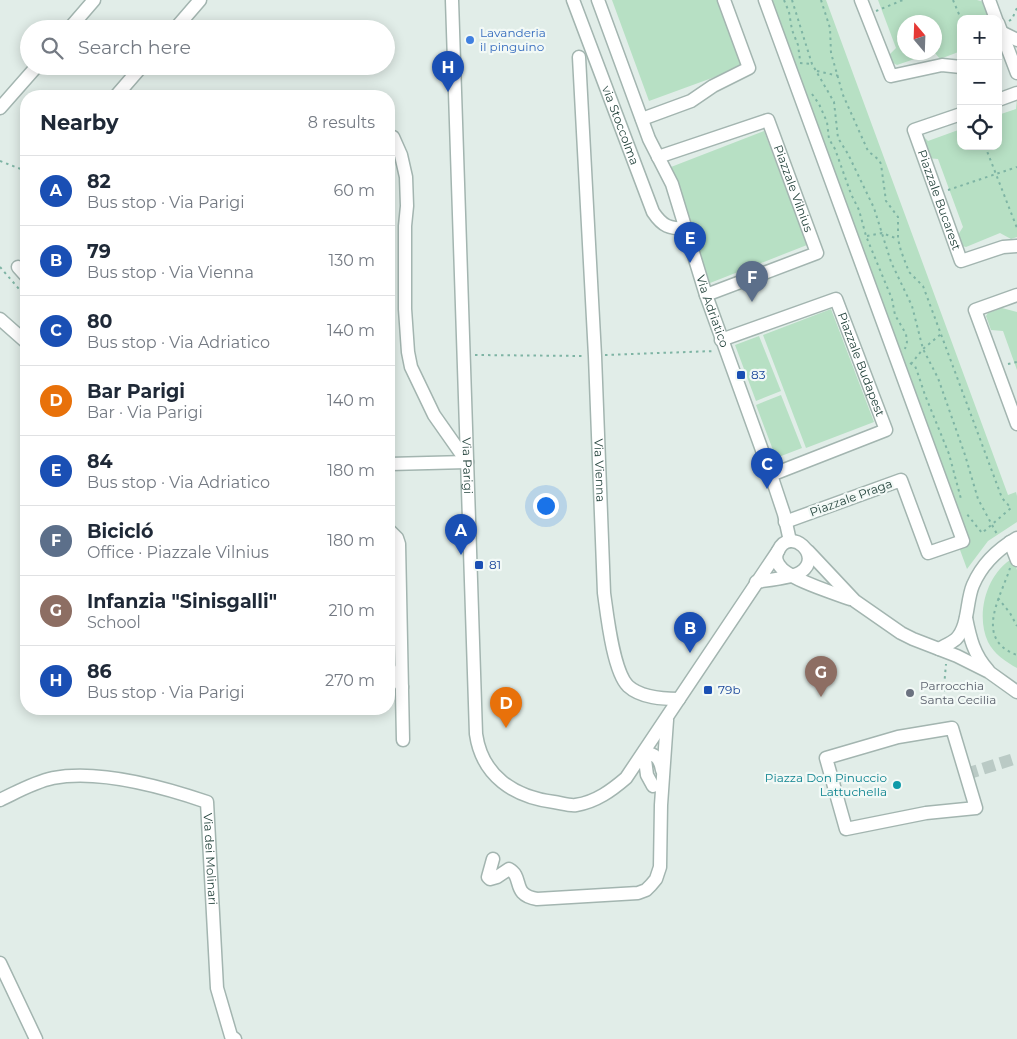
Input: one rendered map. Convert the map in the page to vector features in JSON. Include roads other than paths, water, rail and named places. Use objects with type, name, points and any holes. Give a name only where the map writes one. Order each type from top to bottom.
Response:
[{"type":"street","points":[[77,20],[94,0]]},
{"type":"street","points":[[183,20],[200,0]]},
{"type":"street","name":"Via Parigi","points":[[452,0],[476,734],[478,748],[486,766],[502,782],[526,795],[544,801],[576,805],[606,795],[626,778],[679,699]]},
{"type":"street","name":"via Stoccolma","points":[[573,0],[653,212],[660,222],[669,228],[686,229]]},
{"type":"street","name":"Via Adriatico","points":[[598,0],[649,139],[672,184],[706,295],[719,345],[771,475],[790,542]]},
{"type":"street","points":[[642,119],[691,101],[713,86],[749,68],[724,0]]},
{"type":"street","name":"Piazzale Praga","points":[[765,0],[963,541],[928,553],[900,480],[785,522]]},
{"type":"street","points":[[861,0],[890,76],[942,65],[957,67]]},
{"type":"street","points":[[990,0],[995,15]]},
{"type":"street","points":[[1003,25],[1017,40]]},
{"type":"street","points":[[1003,25],[1004,53],[1017,73]]},
{"type":"street","name":"Via Vienna","points":[[579,57],[596,356],[604,593],[609,628],[621,675],[628,686],[640,694],[679,699]]},
{"type":"street","points":[[0,108],[29,75]]},
{"type":"street","points":[[121,90],[134,75]]},
{"type":"street","points":[[1002,99],[1017,94]]},
{"type":"street","name":"Piazzale Bucarest","points":[[957,115],[914,130],[960,261],[1002,247],[1017,246]]},
{"type":"street","name":"Piazzale Vilnius","points":[[658,157],[768,120],[817,253],[706,295]]},
{"type":"street","points":[[395,141],[401,154],[406,178],[408,206],[405,226],[405,309],[408,352],[412,367],[434,415],[467,462]]},
{"type":"street","points":[[1017,295],[975,310],[1017,424]]},
{"type":"street","name":"Piazzale Budapest","points":[[719,345],[836,299],[886,430],[771,475]]},
{"type":"street","points":[[0,319],[20,337]]},
{"type":"street","points":[[395,464],[467,462]]},
{"type":"street","points":[[395,536],[399,544],[403,740]]},
{"type":"street","points":[[679,699],[756,582],[778,551],[784,544],[790,542],[801,543],[855,601],[901,633],[989,672],[1017,692]]},
{"type":"street","points":[[939,649],[957,638],[966,618],[971,592],[983,567],[997,552],[1015,546]]},
{"type":"street","points":[[778,551],[776,556],[777,564],[790,576],[855,601]]},
{"type":"street","points":[[756,582],[790,576],[801,572],[808,562],[808,551]]},
{"type":"street","points":[[966,618],[972,646],[980,661],[989,672]]},
{"type":"street","points":[[395,676],[402,687]]},
{"type":"street","points":[[493,859],[488,877],[490,879],[497,877],[508,869],[512,871],[523,895],[527,898],[638,893],[646,890],[656,880],[660,867],[660,805],[667,717]]},
{"type":"street","points":[[952,728],[976,808],[926,813],[846,829],[826,758],[898,737],[952,728]]},
{"type":"street","points":[[660,805],[648,775],[644,752],[653,754],[658,758],[663,777]]},
{"type":"street","name":"Via dei Molinari","points":[[0,800],[30,786],[54,778],[85,776],[114,778],[165,787],[207,802],[217,988],[231,1036],[235,1039]]},
{"type":"street","points":[[618,784],[630,780],[640,780],[653,786]]},
{"type":"street","points":[[0,963],[36,1039]]},
{"type":"tunnel","points":[[966,774],[1017,758]]},
{"type":"place","name":"Lavanderia il pinguino","points":[[470,40]]},
{"type":"place","name":"86","points":[[448,92]]},
{"type":"place","name":"84","points":[[690,263]]},
{"type":"place","name":"Bicicló","points":[[752,302]]},
{"type":"place","name":"83","points":[[741,375]]},
{"type":"place","name":"80","points":[[767,489]]},
{"type":"place","name":"82","points":[[461,555]]},
{"type":"place","name":"81","points":[[479,565]]},
{"type":"place","name":"79","points":[[690,653]]},
{"type":"place","name":"79b","points":[[708,690]]},
{"type":"place","name":"Parrocchia Santa Cecilia","points":[[910,693]]},
{"type":"place","name":"Infanzia \"Sinisgalli\"","points":[[821,697]]},
{"type":"place","name":"Bar Parigi","points":[[506,728]]},
{"type":"place","name":"Piazza Don Pinuccio Lattuchella","points":[[897,785]]}]
